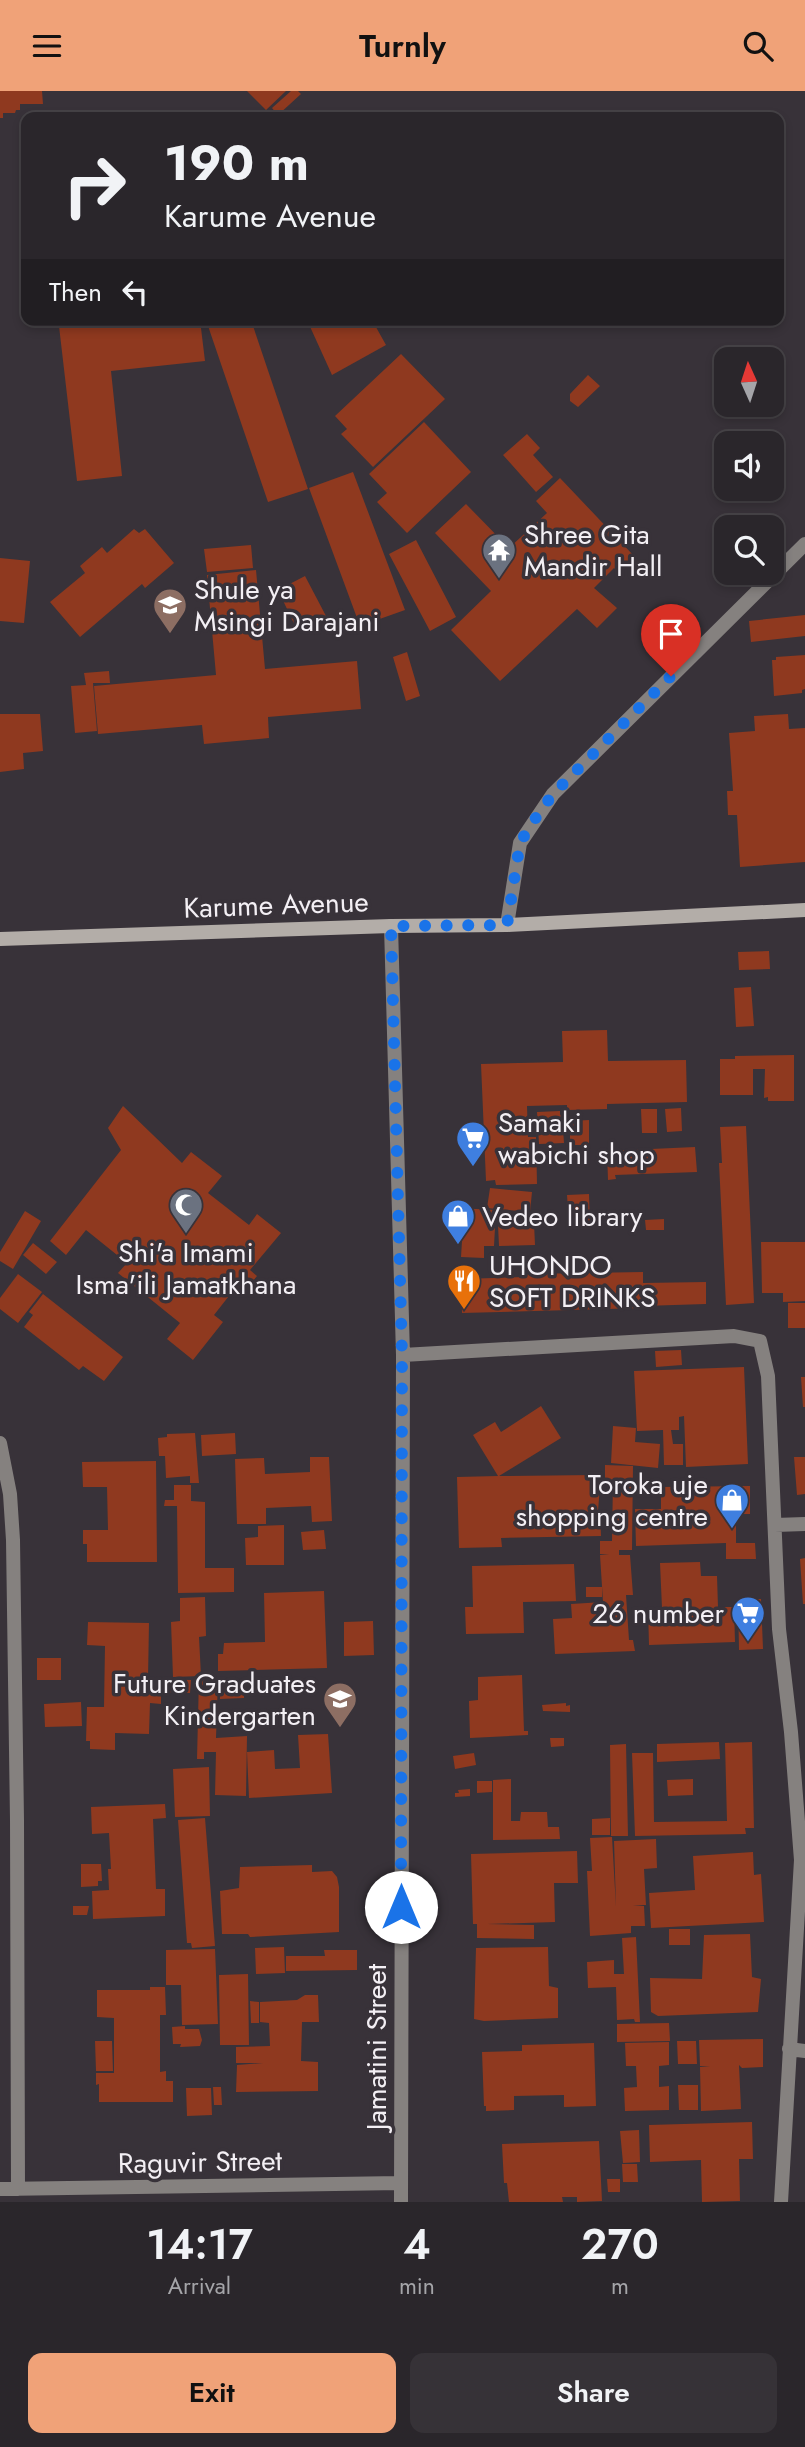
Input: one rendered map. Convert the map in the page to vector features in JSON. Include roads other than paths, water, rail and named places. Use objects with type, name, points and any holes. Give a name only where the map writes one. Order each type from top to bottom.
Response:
[{"type":"main road","name":"Karume Avenue","points":[[0,939],[391,926],[507,925],[805,910]]},
{"type":"street","points":[[507,925],[520,843],[553,794],[805,544]]},
{"type":"street","name":"Jamatini Street","points":[[391,926],[402,1355],[401,2202]]},
{"type":"street","points":[[402,1355],[734,1336],[760,1342],[768,1376],[779,1629],[791,1732],[801,1860],[781,2202]]},
{"type":"street","points":[[0,1443],[10,1494],[13,1554],[18,2189]]},
{"type":"street","points":[[775,1525],[805,1524]]},
{"type":"street","points":[[789,2049],[805,2051]]},
{"type":"street","name":"Raguvir Street","points":[[0,2189],[400,2183]]},
{"type":"place","name":"Shree Gita Mandir Hall","points":[[499,580]]},
{"type":"place","name":"Shule ya Msingi Darajani","points":[[170,635]]},
{"type":"place","name":"Samaki wabichi shop","points":[[473,1168]]},
{"type":"place","name":"Shi'a Imami Isma'ili Jamatkhana","points":[[186,1235]]},
{"type":"place","name":"Vedeo library","points":[[458,1246]]},
{"type":"place","name":"UHONDO SOFT DRINKS","points":[[464,1311]]},
{"type":"place","name":"Toroka uje shopping centre","points":[[732,1530]]},
{"type":"place","name":"26 number","points":[[748,1643]]},
{"type":"place","name":"Future Graduates Kindergarten","points":[[340,1729]]}]
